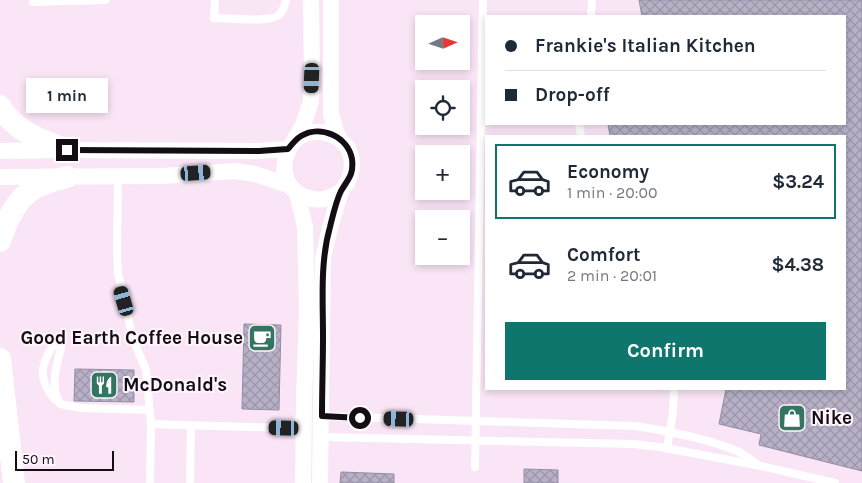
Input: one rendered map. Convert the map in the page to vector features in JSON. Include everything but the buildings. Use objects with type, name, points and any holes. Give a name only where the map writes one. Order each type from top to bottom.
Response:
[{"type":"main road","points":[[0,106],[13,123],[31,136],[67,150]]},
{"type":"main road","points":[[0,241],[6,222],[16,205],[33,189],[67,177]]},
{"type":"main road","points":[[0,359],[14,483]]},
{"type":"street","points":[[303,483],[307,310],[305,227],[294,190],[286,178],[284,158],[303,126],[311,101],[311,0]]},
{"type":"street","points":[[320,483],[324,258],[330,228],[341,191],[348,182],[352,170],[352,159],[335,130],[331,114],[331,0]]},
{"type":"street","points":[[0,152],[67,150],[259,151],[291,145],[302,135],[317,132],[331,134],[340,139]]},
{"type":"street","points":[[0,177],[162,176],[235,171],[254,174],[294,190],[306,198],[315,200],[324,199],[341,191]]},
{"type":"lane","points":[[33,0],[33,2],[106,0]]},
{"type":"lane","points":[[214,0],[214,18],[268,19],[278,16],[283,10],[286,0]]},
{"type":"lane","points":[[475,467],[483,0]]},
{"type":"lane","points":[[590,15],[592,0]]},
{"type":"lane","points":[[118,176],[118,273],[131,330],[146,370],[151,424],[150,483]]},
{"type":"lane","points":[[60,404],[55,395],[57,347],[46,357],[42,379],[50,394],[60,404],[81,408],[150,410]]},
{"type":"lane","points":[[667,449],[674,390]]},
{"type":"lane","points":[[284,428],[304,416],[635,426],[670,432],[739,452],[761,466]]},
{"type":"lane","points":[[151,424],[284,428],[304,437],[633,444],[761,466],[835,483]]},
{"type":"lane","points":[[190,483],[191,426]]},
{"type":"place","name":"Good Earth Coffee House","points":[[262,338]]},
{"type":"place","name":"McDonald's","points":[[104,385]]},
{"type":"place","name":"Nike","points":[[792,418]]},
{"type":"route","points":[[67,150],[259,151],[288,149],[302,135],[312,132],[331,134],[340,139],[352,159],[352,170],[348,182],[341,191],[330,228],[324,258],[322,416],[360,418]]}]
